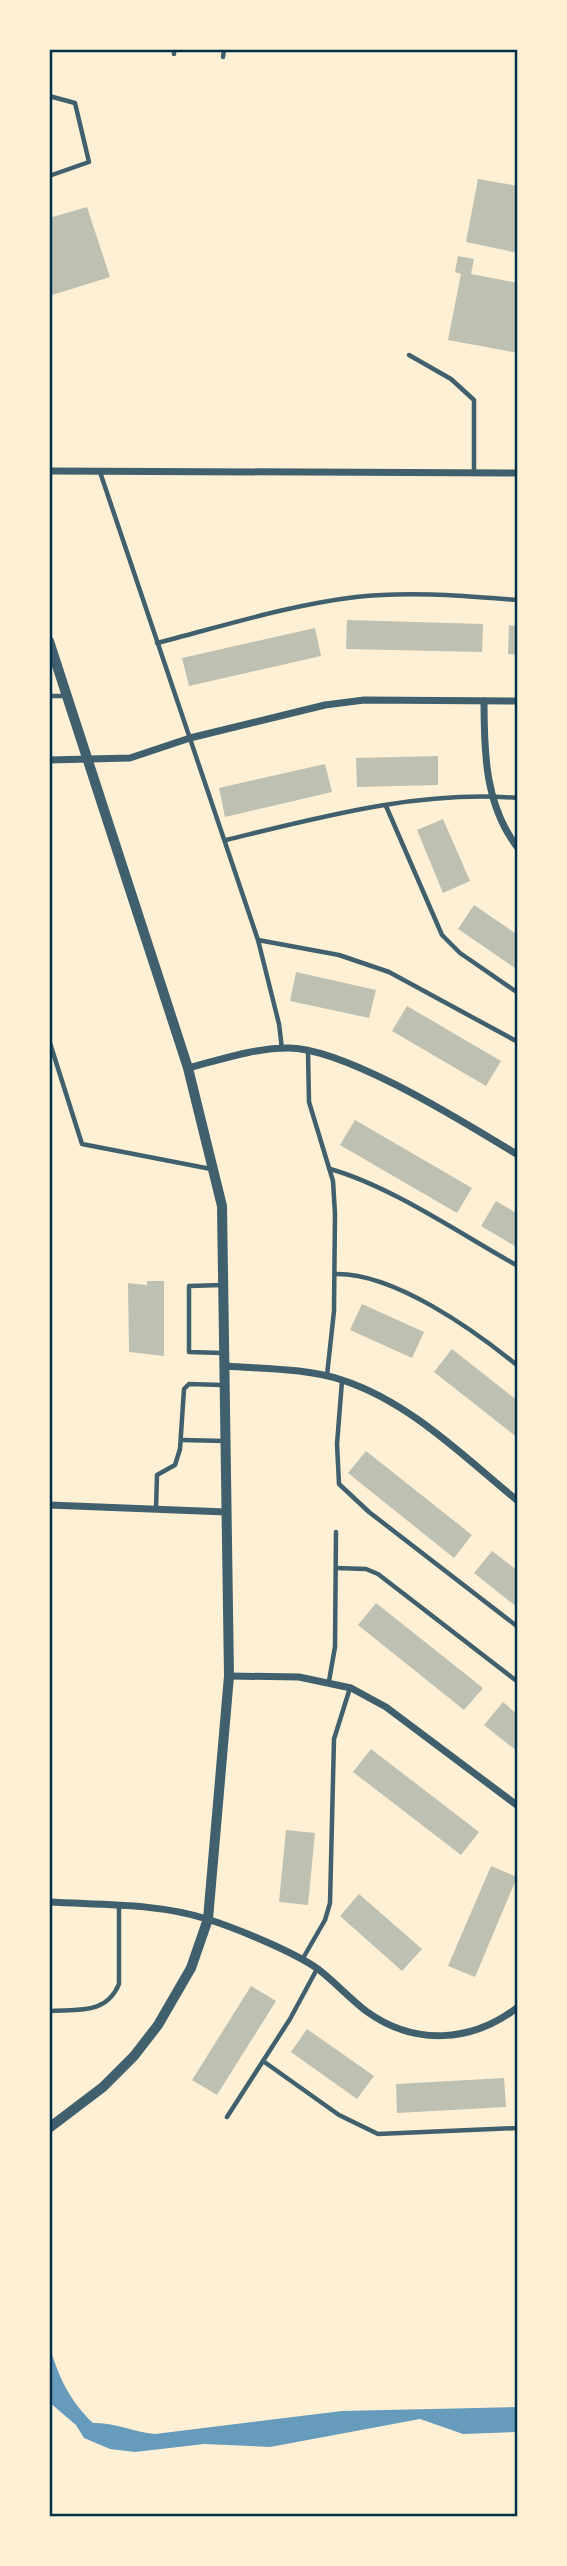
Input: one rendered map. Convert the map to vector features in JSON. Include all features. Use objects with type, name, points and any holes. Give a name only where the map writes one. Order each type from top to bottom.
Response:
[{"type":"street","points":[[49,471],[518,473]]},
{"type":"street","points":[[49,641],[188,1068],[222,1206],[229,1676],[208,1919],[191,1968],[142,2046],[103,2087],[49,2128]]},
{"type":"street","points":[[49,760],[130,758],[190,738],[325,705],[364,700],[518,701]]},
{"type":"street","points":[[484,701],[484,745],[493,796],[509,837],[518,848]]},
{"type":"street","points":[[188,1068],[254,1051],[282,1049],[336,1056],[518,1155]]},
{"type":"street","points":[[226,1366],[327,1376],[342,1380],[402,1408],[518,1501]]},
{"type":"street","points":[[49,1505],[226,1512]]},
{"type":"street","points":[[229,1676],[299,1677],[329,1681],[351,1688],[386,1707],[518,1806]]},
{"type":"street","points":[[49,1902],[161,1909],[208,1919],[317,1968],[381,2020],[431,2037],[455,2037],[479,2031],[518,2007]]},
{"type":"lane","points":[[223,57],[224,49]]},
{"type":"lane","points":[[49,96],[75,103],[89,162],[49,176]]},
{"type":"lane","points":[[409,355],[452,379],[474,400],[474,473]]},
{"type":"lane","points":[[99,471],[258,940],[279,1024],[282,1049]]},
{"type":"lane","points":[[157,643],[296,606],[359,597],[448,595],[518,600]]},
{"type":"lane","points":[[49,696],[67,696]]},
{"type":"lane","points":[[226,840],[363,806],[493,796],[518,799]]},
{"type":"lane","points":[[386,806],[442,935],[460,953],[518,993]]},
{"type":"lane","points":[[258,940],[339,954],[389,972],[518,1042]]},
{"type":"lane","points":[[49,1040],[82,1144],[213,1170]]},
{"type":"lane","points":[[308,1052],[309,1102],[330,1169],[334,1192],[335,1274],[327,1376]]},
{"type":"lane","points":[[330,1169],[348,1174],[403,1202],[518,1266]]},
{"type":"lane","points":[[335,1274],[364,1276],[449,1315],[518,1366]]},
{"type":"lane","points":[[223,1285],[189,1286],[189,1352],[225,1353]]},
{"type":"lane","points":[[342,1380],[337,1444],[338,1484],[369,1512],[518,1627]]},
{"type":"lane","points":[[156,1509],[157,1475],[175,1465],[181,1440],[184,1389],[189,1384],[226,1385]]},
{"type":"lane","points":[[181,1440],[226,1441]]},
{"type":"lane","points":[[329,1681],[335,1647],[336,1532]]},
{"type":"lane","points":[[336,1568],[366,1569],[378,1574],[518,1682]]},
{"type":"lane","points":[[302,1960],[325,1920],[330,1903],[334,1739],[338,1717],[351,1688]]},
{"type":"lane","points":[[49,2011],[94,2009],[108,2002],[115,1994],[119,1984],[120,1906]]},
{"type":"lane","points":[[226,2117],[263,2061],[317,1968]]},
{"type":"lane","points":[[263,2061],[339,2115],[378,2134],[518,2128]]},
{"type":"water","points":[[49,2344],[65,2387],[93,2423],[155,2434],[342,2411],[518,2407],[518,2432],[463,2434],[420,2419],[270,2447],[204,2444],[135,2452],[110,2449],[84,2438],[76,2425],[49,2402]]},
{"type":"building","points":[[478,179],[518,186],[518,253],[466,242]]},
{"type":"building","points":[[87,207],[110,277],[49,296],[49,218]]},
{"type":"building","points":[[458,256],[474,259],[471,274],[518,283],[518,353],[448,340],[461,274],[455,272]]},
{"type":"building","points":[[347,620],[483,624],[482,652],[346,649]]},
{"type":"building","points":[[509,625],[518,626],[518,655],[508,654]]},
{"type":"building","points":[[315,628],[321,656],[189,686],[182,658]]},
{"type":"building","points":[[438,756],[438,785],[357,787],[356,758]]},
{"type":"building","points":[[325,764],[332,792],[225,817],[219,788]]},
{"type":"building","points":[[443,819],[470,881],[443,893],[417,830]]},
{"type":"building","points":[[474,905],[518,935],[518,970],[458,929]]},
{"type":"building","points":[[296,972],[376,990],[369,1018],[290,1001]]},
{"type":"building","points":[[407,1006],[501,1061],[486,1086],[392,1031]]},
{"type":"building","points":[[355,1120],[472,1188],[457,1213],[340,1145]]},
{"type":"building","points":[[496,1201],[518,1214],[518,1248],[481,1226]]},
{"type":"building","points":[[147,1281],[164,1281],[164,1356],[129,1352],[128,1283],[147,1285]]},
{"type":"building","points":[[362,1304],[424,1332],[412,1358],[350,1330]]},
{"type":"building","points":[[452,1349],[518,1401],[518,1438],[434,1372]]},
{"type":"building","points":[[366,1451],[472,1535],[454,1558],[348,1473]]},
{"type":"building","points":[[492,1551],[518,1571],[518,1608],[474,1573]]},
{"type":"building","points":[[376,1603],[483,1688],[464,1710],[358,1625]]},
{"type":"building","points":[[503,1702],[518,1715],[518,1752],[484,1725]]},
{"type":"building","points":[[371,1749],[479,1832],[461,1855],[353,1772]]},
{"type":"building","points":[[286,1830],[315,1833],[308,1905],[279,1902]]},
{"type":"building","points":[[491,1866],[517,1877],[475,1977],[448,1966]]},
{"type":"building","points":[[359,1894],[422,1949],[402,1971],[340,1916]]},
{"type":"building","points":[[251,1986],[276,2001],[217,2095],[192,2080]]},
{"type":"building","points":[[307,2029],[374,2076],[357,2099],[291,2052]]},
{"type":"building","points":[[504,2078],[506,2107],[397,2113],[396,2084]]}]
